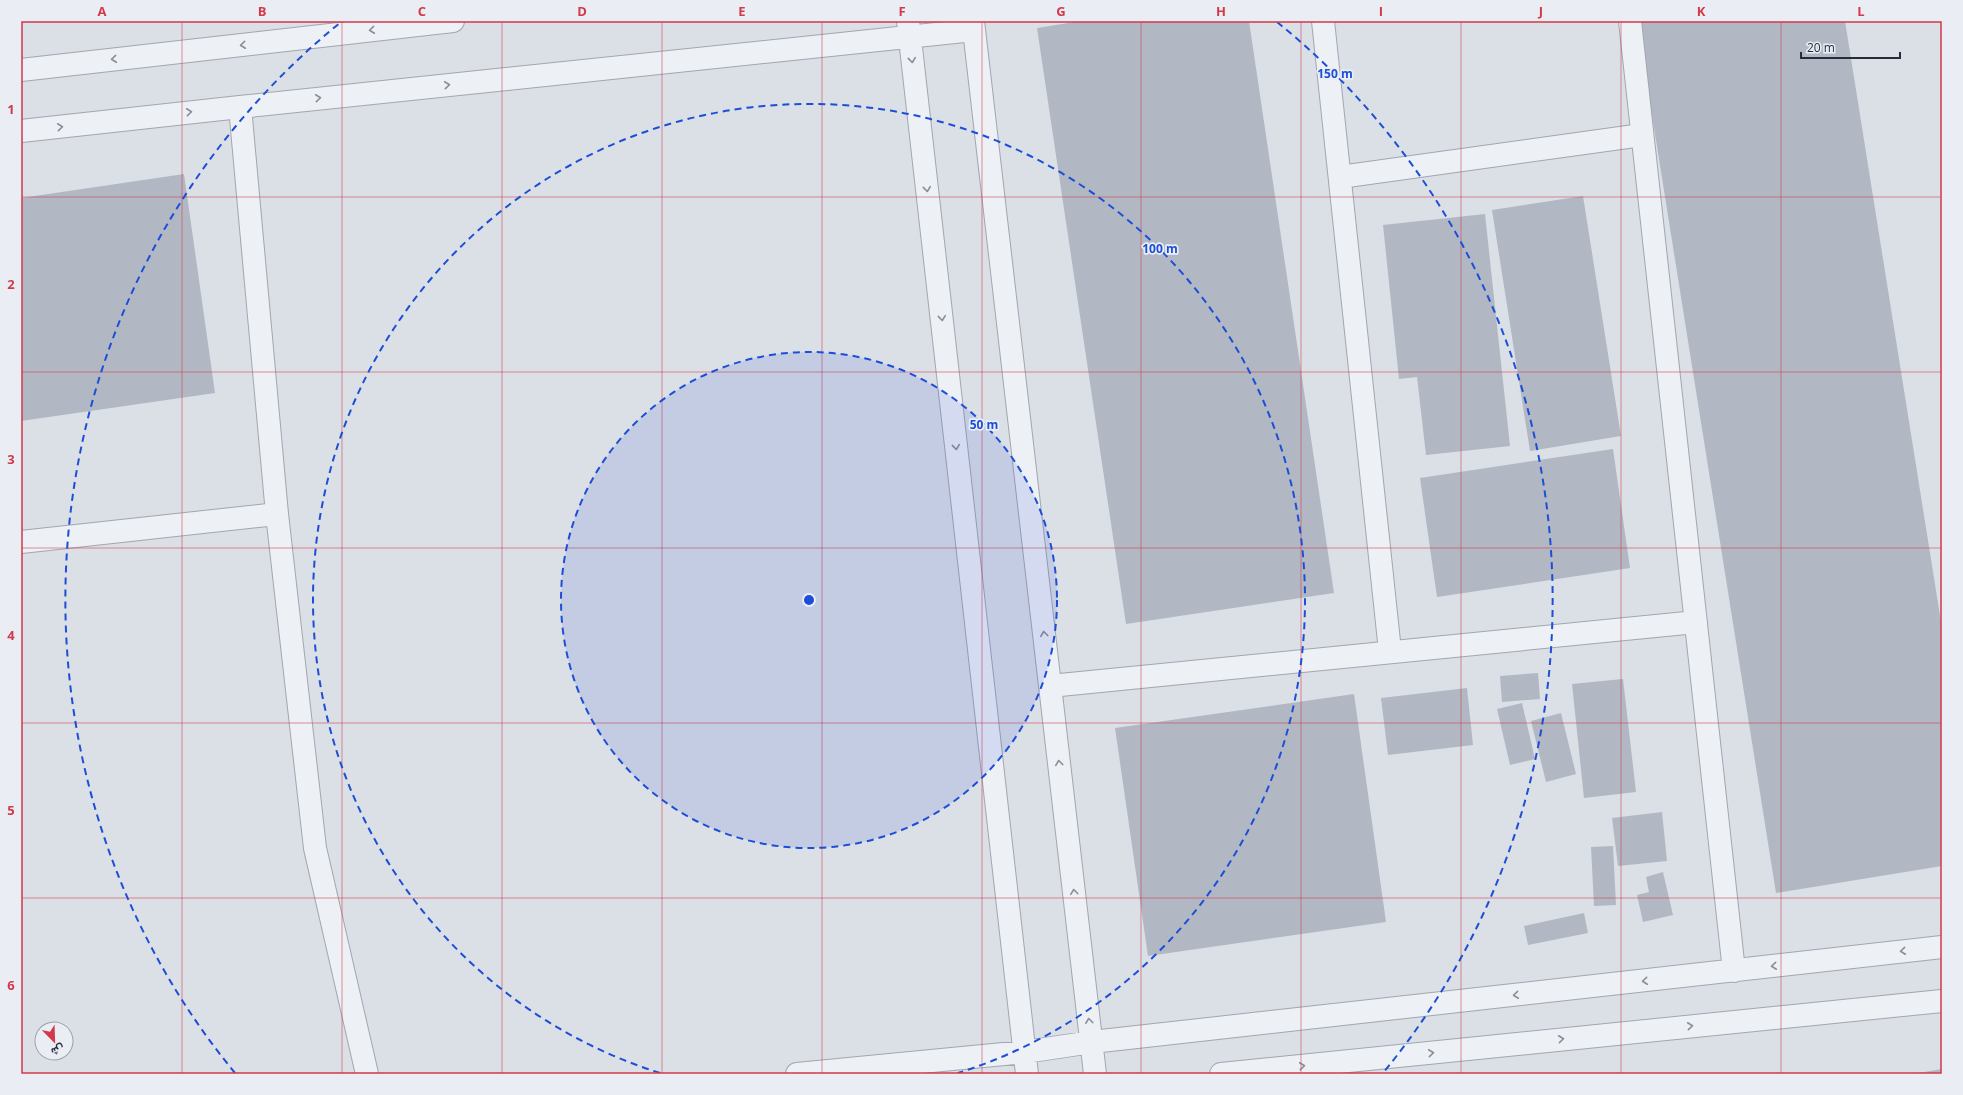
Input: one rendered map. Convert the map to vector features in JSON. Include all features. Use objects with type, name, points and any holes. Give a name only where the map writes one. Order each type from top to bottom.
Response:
[{"type":"street","points":[[21,70],[452,21]]},
{"type":"street","points":[[1323,21],[1390,651]]},
{"type":"street","points":[[1630,21],[1734,970]]},
{"type":"street","points":[[21,131],[909,29],[974,25],[1095,1074]]},
{"type":"street","points":[[909,29],[1027,1074]]},
{"type":"street","points":[[240,107],[277,514],[315,848],[367,1074]]},
{"type":"street","points":[[1340,177],[1642,135]]},
{"type":"street","points":[[21,542],[277,514]]},
{"type":"street","points":[[1050,686],[1390,651],[1696,622]]},
{"type":"street","points":[[797,1074],[1025,1052],[1092,1042],[1942,947]]},
{"type":"street","points":[[1222,1074],[1942,1001]]},
{"type":"building","points":[[1081,21],[1249,21],[1334,593],[1126,624],[1037,28]]},
{"type":"building","points":[[1637,21],[1845,21],[1942,628],[1942,866],[1776,893]]},
{"type":"building","points":[[184,174],[215,393],[21,421],[21,198]]},
{"type":"building","points":[[1583,196],[1621,436],[1530,451],[1492,210]]},
{"type":"building","points":[[1485,214],[1510,446],[1426,455],[1417,377],[1399,379],[1383,225]]},
{"type":"building","points":[[1613,449],[1630,568],[1437,597],[1420,478]]},
{"type":"building","points":[[1538,673],[1540,699],[1502,702],[1500,676]]},
{"type":"building","points":[[1623,679],[1636,792],[1584,798],[1572,684]]},
{"type":"building","points":[[1467,688],[1473,745],[1388,755],[1381,698]]},
{"type":"building","points":[[1354,694],[1386,922],[1148,956],[1115,728]]},
{"type":"building","points":[[1522,703],[1535,759],[1510,765],[1497,709]]},
{"type":"building","points":[[1561,713],[1576,774],[1546,782],[1531,721]]},
{"type":"building","points":[[1662,812],[1667,861],[1618,866],[1612,818]]},
{"type":"building","points":[[1613,846],[1616,905],[1594,906],[1591,847]]},
{"type":"building","points":[[1663,872],[1673,915],[1643,922],[1637,895],[1649,892],[1646,877]]},
{"type":"building","points":[[1584,913],[1588,933],[1528,945],[1524,926]]},
{"type":"building","points":[[1942,1069],[1942,1074],[1918,1074],[1918,1073]]}]
